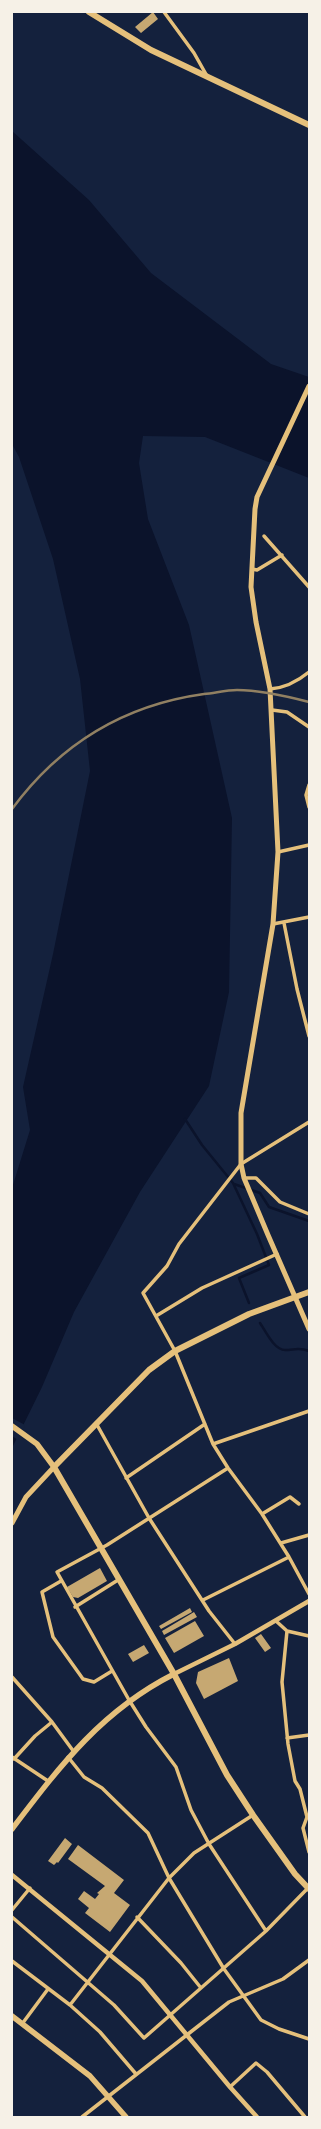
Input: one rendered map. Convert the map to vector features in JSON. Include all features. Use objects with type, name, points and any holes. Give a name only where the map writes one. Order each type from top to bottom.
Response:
[{"type":"highway","points":[[89,12],[151,50],[309,125]]},
{"type":"highway","points":[[308,1889],[295,1874],[253,1815],[227,1775],[174,1674],[54,1468],[149,1370],[175,1352],[249,1314],[309,1292]]},
{"type":"main road","points":[[309,386],[265,484],[257,497],[255,509],[251,587],[256,622],[270,689],[278,852],[273,924],[241,1113],[241,1164],[244,1178],[309,1329]]},
{"type":"main road","points":[[12,1426],[37,1444],[54,1468],[26,1496],[12,1523]]},
{"type":"main road","points":[[12,1829],[48,1781],[90,1734],[129,1700],[174,1674]]},
{"type":"main road","points":[[12,2016],[90,2076],[126,2117]]},
{"type":"street","points":[[164,12],[194,53],[208,77]]},
{"type":"street","points":[[264,536],[309,587]]},
{"type":"street","points":[[252,569],[257,570],[282,555]]},
{"type":"street","points":[[270,689],[278,688],[301,678],[309,672]]},
{"type":"street","points":[[272,710],[287,712],[309,727]]},
{"type":"street","points":[[309,785],[306,795],[309,807]]},
{"type":"street","points":[[278,852],[309,845]]},
{"type":"street","points":[[273,924],[309,917]]},
{"type":"street","points":[[284,923],[309,1036]]},
{"type":"street","points":[[304,1016],[309,1015]]},
{"type":"street","points":[[309,1122],[241,1164],[179,1244],[167,1266],[143,1294],[175,1352],[213,1444],[228,1468],[262,1514],[289,1557],[309,1594]]},
{"type":"street","points":[[244,1178],[256,1178],[280,1202],[309,1214]]},
{"type":"street","points":[[156,1316],[202,1288],[277,1254]]},
{"type":"street","points":[[213,1444],[309,1411]]},
{"type":"street","points":[[96,1423],[149,1518],[209,1611],[235,1644]]},
{"type":"street","points":[[126,1478],[205,1424]]},
{"type":"street","points":[[228,1468],[100,1549],[57,1572],[75,1607],[129,1700],[146,1727],[176,1767],[191,1810],[209,1844],[266,1931]]},
{"type":"street","points":[[262,1514],[290,1497],[299,1504]]},
{"type":"street","points":[[280,1543],[309,1536]]},
{"type":"street","points":[[203,1600],[289,1557]]},
{"type":"street","points":[[75,1607],[118,1580]]},
{"type":"street","points":[[61,1581],[42,1592],[53,1637],[83,1679],[94,1682],[112,1671]]},
{"type":"street","points":[[174,1674],[235,1644],[309,1601]]},
{"type":"street","points":[[276,1620],[287,1631],[309,1636]]},
{"type":"street","points":[[287,1631],[282,1682],[287,1738],[295,1781],[300,1789],[308,1817],[303,1828],[309,1852]]},
{"type":"street","points":[[12,1677],[52,1722],[74,1752]]},
{"type":"street","points":[[48,1781],[13,1758],[35,1736],[52,1722]]},
{"type":"street","points":[[287,1738],[309,1735]]},
{"type":"street","points":[[68,1757],[84,1776],[102,1788],[148,1833],[169,1878],[224,1969],[262,2020],[279,2029],[309,2039]]},
{"type":"street","points":[[70,2005],[169,1878],[194,1853],[253,1815]]},
{"type":"street","points":[[12,1875],[110,1953],[142,1981],[230,2087],[257,2117]]},
{"type":"street","points":[[12,1910],[30,1888]]},
{"type":"street","points":[[12,1917],[114,2005],[144,2038],[266,1931],[308,1889]]},
{"type":"street","points":[[138,1917],[181,1963],[201,1988]]},
{"type":"street","points":[[82,2117],[229,2002],[242,1995],[283,1979],[309,1960]]},
{"type":"street","points":[[12,1961],[70,2005],[100,2032],[136,2074]]},
{"type":"street","points":[[22,2024],[48,1989]]},
{"type":"street","points":[[230,2087],[256,2063],[267,2072],[305,2117]]},
{"type":"water","points":[[12,131],[89,200],[151,273],[271,364],[309,377],[309,478],[205,437],[143,436],[139,463],[148,519],[189,625],[232,818],[229,992],[209,1086],[140,1192],[74,1312],[42,1387],[12,1448],[12,1188],[30,1130],[23,1087],[53,954],[90,771],[80,679],[53,559],[19,457],[12,444]]},
{"type":"pier","points":[[12,1418],[25,1425],[18,1440],[12,1436]]},
{"type":"building","points":[[153,12],[158,19],[141,33],[135,27]]},
{"type":"building","points":[[100,1568],[107,1581],[78,1598],[73,1597],[67,1587]]},
{"type":"building","points":[[190,1608],[192,1612],[161,1629],[159,1626]]},
{"type":"building","points":[[194,1612],[197,1617],[164,1635],[162,1631]]},
{"type":"building","points":[[195,1621],[204,1636],[174,1653],[165,1638]]},
{"type":"building","points":[[261,1634],[271,1648],[265,1652],[255,1638]]},
{"type":"building","points":[[144,1645],[149,1653],[133,1662],[128,1654]]},
{"type":"building","points":[[229,1658],[238,1681],[204,1699],[196,1683],[198,1672]]},
{"type":"building","points":[[65,1838],[72,1844],[58,1863],[57,1862],[54,1865],[48,1861]]},
{"type":"building","points":[[78,1845],[124,1880],[114,1893],[130,1905],[110,1932],[85,1913],[89,1908],[78,1899],[84,1891],[95,1899],[99,1894],[97,1893],[105,1886],[68,1859]]},
{"type":"waterway","points":[[185,1119],[202,1145],[233,1183],[257,1234],[269,1265],[239,1278],[249,1303]]},
{"type":"waterway","points":[[234,1184],[260,1193],[269,1207],[309,1221]]},
{"type":"waterway","points":[[260,1323],[267,1335],[277,1347],[285,1350],[299,1349],[309,1351]]},
{"type":"railway","points":[[12,809],[51,765],[73,747],[96,731],[147,707],[175,699],[233,690],[264,692],[309,702]]}]
